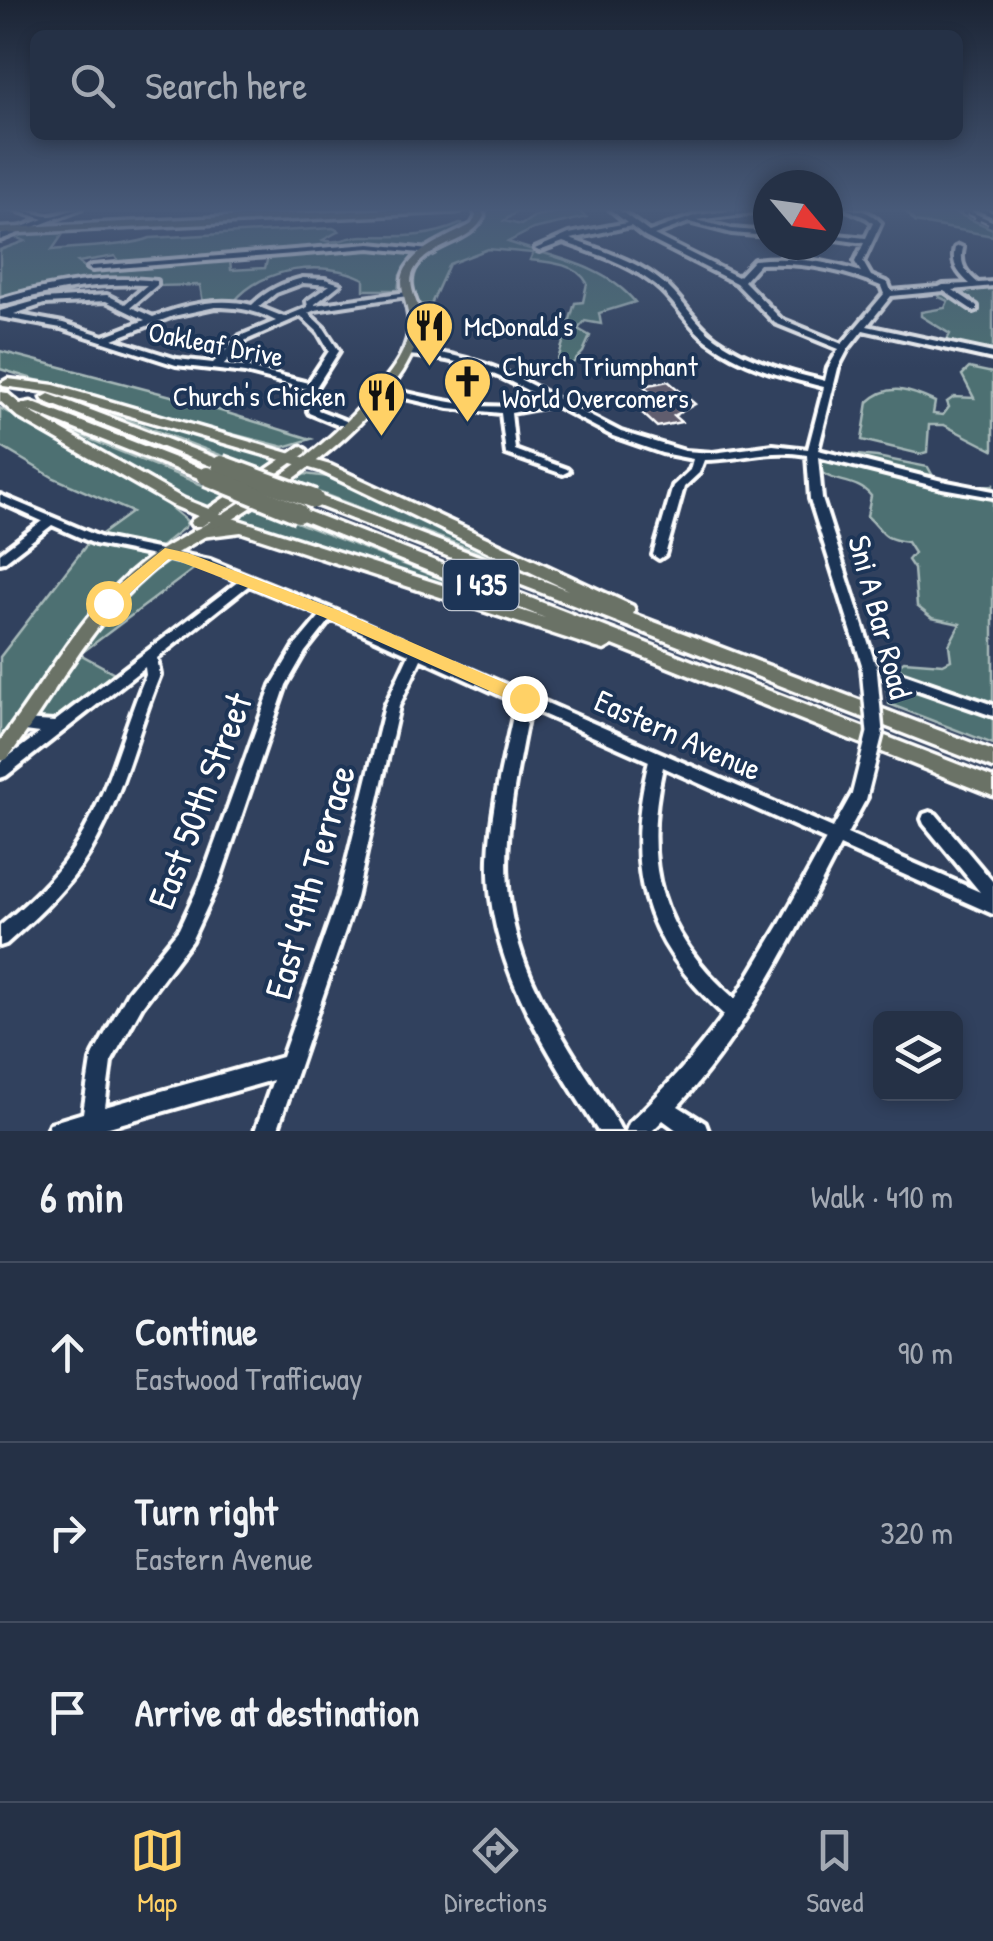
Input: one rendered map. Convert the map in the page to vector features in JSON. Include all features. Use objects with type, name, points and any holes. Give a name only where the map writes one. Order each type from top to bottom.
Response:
[{"type":"highway","points":[[3,388],[49,388],[298,458],[323,458],[602,595],[666,646]]},
{"type":"highway","points":[[3,388],[24,415],[178,502],[206,523],[243,528],[568,635],[666,646]]},
{"type":"highway","name":"I 435","points":[[3,388],[214,471],[298,512],[993,760]]},
{"type":"highway","name":"I 435","points":[[214,471],[314,499],[993,788]]},
{"type":"main road","points":[[323,458],[382,390],[408,352],[415,326],[407,294],[410,268],[418,262]]},
{"type":"main road","points":[[0,754],[23,726],[84,630],[141,571],[368,405]]},
{"type":"street","points":[[92,268],[171,262]]},
{"type":"street","points":[[614,262],[651,278],[670,293],[699,330],[732,352],[776,371],[829,385]]},
{"type":"street","points":[[701,262],[739,281],[778,322],[844,348]]},
{"type":"street","points":[[739,281],[757,262],[833,267],[869,277]]},
{"type":"street","points":[[833,267],[858,262],[869,277],[887,290],[993,284]]},
{"type":"street","points":[[957,262],[960,272],[976,286]]},
{"type":"street","name":"Oakleaf Drive","points":[[0,302],[59,287],[124,280],[154,283],[126,307]]},
{"type":"street","points":[[256,305],[277,287],[317,280],[336,284],[310,303],[307,310]]},
{"type":"street","points":[[943,287],[974,308]]},
{"type":"street","name":"Sni A Bar Road","points":[[637,1131],[703,1064],[737,1014],[859,797],[878,722],[869,667],[816,499],[812,454],[829,385],[844,348],[887,290]]},
{"type":"street","points":[[215,367],[243,338],[307,310],[353,299],[407,294]]},
{"type":"street","points":[[1,314],[43,302],[114,299],[150,318]]},
{"type":"street","points":[[103,340],[150,318],[185,308],[256,305],[282,320]]},
{"type":"street","points":[[307,310],[334,350],[310,387]]},
{"type":"street","name":"Oakleaf Drive","points":[[1,314],[63,326],[154,357],[310,387],[316,395],[313,412],[342,423]]},
{"type":"street","points":[[860,326],[993,356]]},
{"type":"street","points":[[408,352],[478,364],[560,401],[613,433],[672,452],[699,457],[774,448],[993,494]]},
{"type":"street","points":[[382,390],[471,410],[506,413],[560,401]]},
{"type":"street","points":[[506,413],[510,452],[563,470]]},
{"type":"street","points":[[658,555],[679,486],[695,470],[699,457]]},
{"type":"street","name":"Eastern Avenue","points":[[0,498],[99,541],[206,563],[329,613],[993,906]]},
{"type":"street","points":[[0,559],[50,521]]},
{"type":"street","points":[[0,772],[248,580]]},
{"type":"street","name":"East 50th Street","points":[[92,1121],[102,1061],[112,1038],[135,1000],[185,935],[211,879],[279,685],[300,649],[329,613]]},
{"type":"street","name":"East 49th Terrace","points":[[266,1131],[347,898],[392,706],[416,652]]},
{"type":"street","points":[[0,938],[47,895],[82,850],[99,819],[132,724],[154,675],[150,657]]},
{"type":"street","points":[[869,667],[993,711]]},
{"type":"street","points":[[524,698],[499,848],[500,908],[524,983],[610,1131]]},
{"type":"street","points":[[23,726],[56,728]]},
{"type":"street","points":[[658,757],[645,820],[654,897],[667,935],[683,963],[706,989],[737,1014]]},
{"type":"street","points":[[930,819],[993,896]]},
{"type":"street","points":[[58,1131],[286,1066]]},
{"type":"street","points":[[663,1108],[697,1131]]},
{"type":"green space","points":[[0,262],[79,262],[87,269],[230,262],[231,270],[265,268],[267,262],[412,262],[400,275],[398,290],[364,290],[364,279],[313,268],[260,281],[234,302],[203,303],[200,285],[156,286],[159,281],[139,280],[79,283],[0,300]]},
{"type":"green space","points":[[424,262],[455,262],[449,264],[431,304],[420,305],[414,286],[416,271]]},
{"type":"green space","points":[[545,262],[569,262],[593,271],[623,289],[635,302],[599,313],[601,324],[585,321],[578,329],[590,336],[583,352],[560,377],[553,376],[575,303],[583,302],[587,283],[577,272]]},
{"type":"green space","points":[[993,286],[993,355],[945,344],[950,334],[921,316],[921,312],[945,308],[948,301],[939,297],[940,293],[950,288]]},
{"type":"green space","points":[[0,351],[179,398],[311,439],[284,447],[115,404],[0,369]]},
{"type":"green space","points":[[969,368],[993,373],[993,450],[944,425],[929,425],[927,452],[920,454],[862,440],[868,402],[876,396],[892,390],[909,391],[935,402],[933,414],[943,415],[949,407],[947,402],[954,397],[974,398],[962,375]]},
{"type":"green space","points":[[70,398],[284,455],[262,471]]},
{"type":"green space","points":[[0,408],[158,497],[187,521],[185,527],[159,548],[99,536],[132,512],[54,478],[0,446]]},
{"type":"green space","points":[[38,419],[65,429],[227,495],[205,510]]},
{"type":"green space","points":[[825,452],[928,467],[939,487],[980,496],[986,486],[993,485],[993,705],[906,673],[897,666],[904,661],[943,664],[951,660],[949,645],[960,624],[932,618],[917,606],[914,569],[908,560],[914,553],[907,542],[887,536],[867,516],[871,496],[865,490],[817,469]]},
{"type":"green space","points":[[305,474],[329,477],[363,489],[564,584],[291,482]]},
{"type":"green space","points":[[253,505],[546,620],[232,521]]},
{"type":"green space","points":[[88,543],[144,555],[145,560],[67,641],[0,743],[0,657]]},
{"type":"green space","points":[[171,559],[199,565],[80,654],[118,675],[61,719],[37,721],[35,718],[61,673],[108,607],[148,572]]},
{"type":"green space","points":[[884,675],[993,714],[993,744],[889,704]]},
{"type":"building","points":[[668,381],[695,404],[674,416],[681,422],[657,427],[641,412],[665,406],[644,386]]},
{"type":"place","name":"McDonald's","points":[[429,368]]},
{"type":"place","name":"Church Triumphant World Overcomers","points":[[467,424]]},
{"type":"place","name":"Church's Chicken","points":[[381,438]]},
{"type":"route","points":[[108,603],[165,553],[182,556],[329,613],[524,698]]}]
